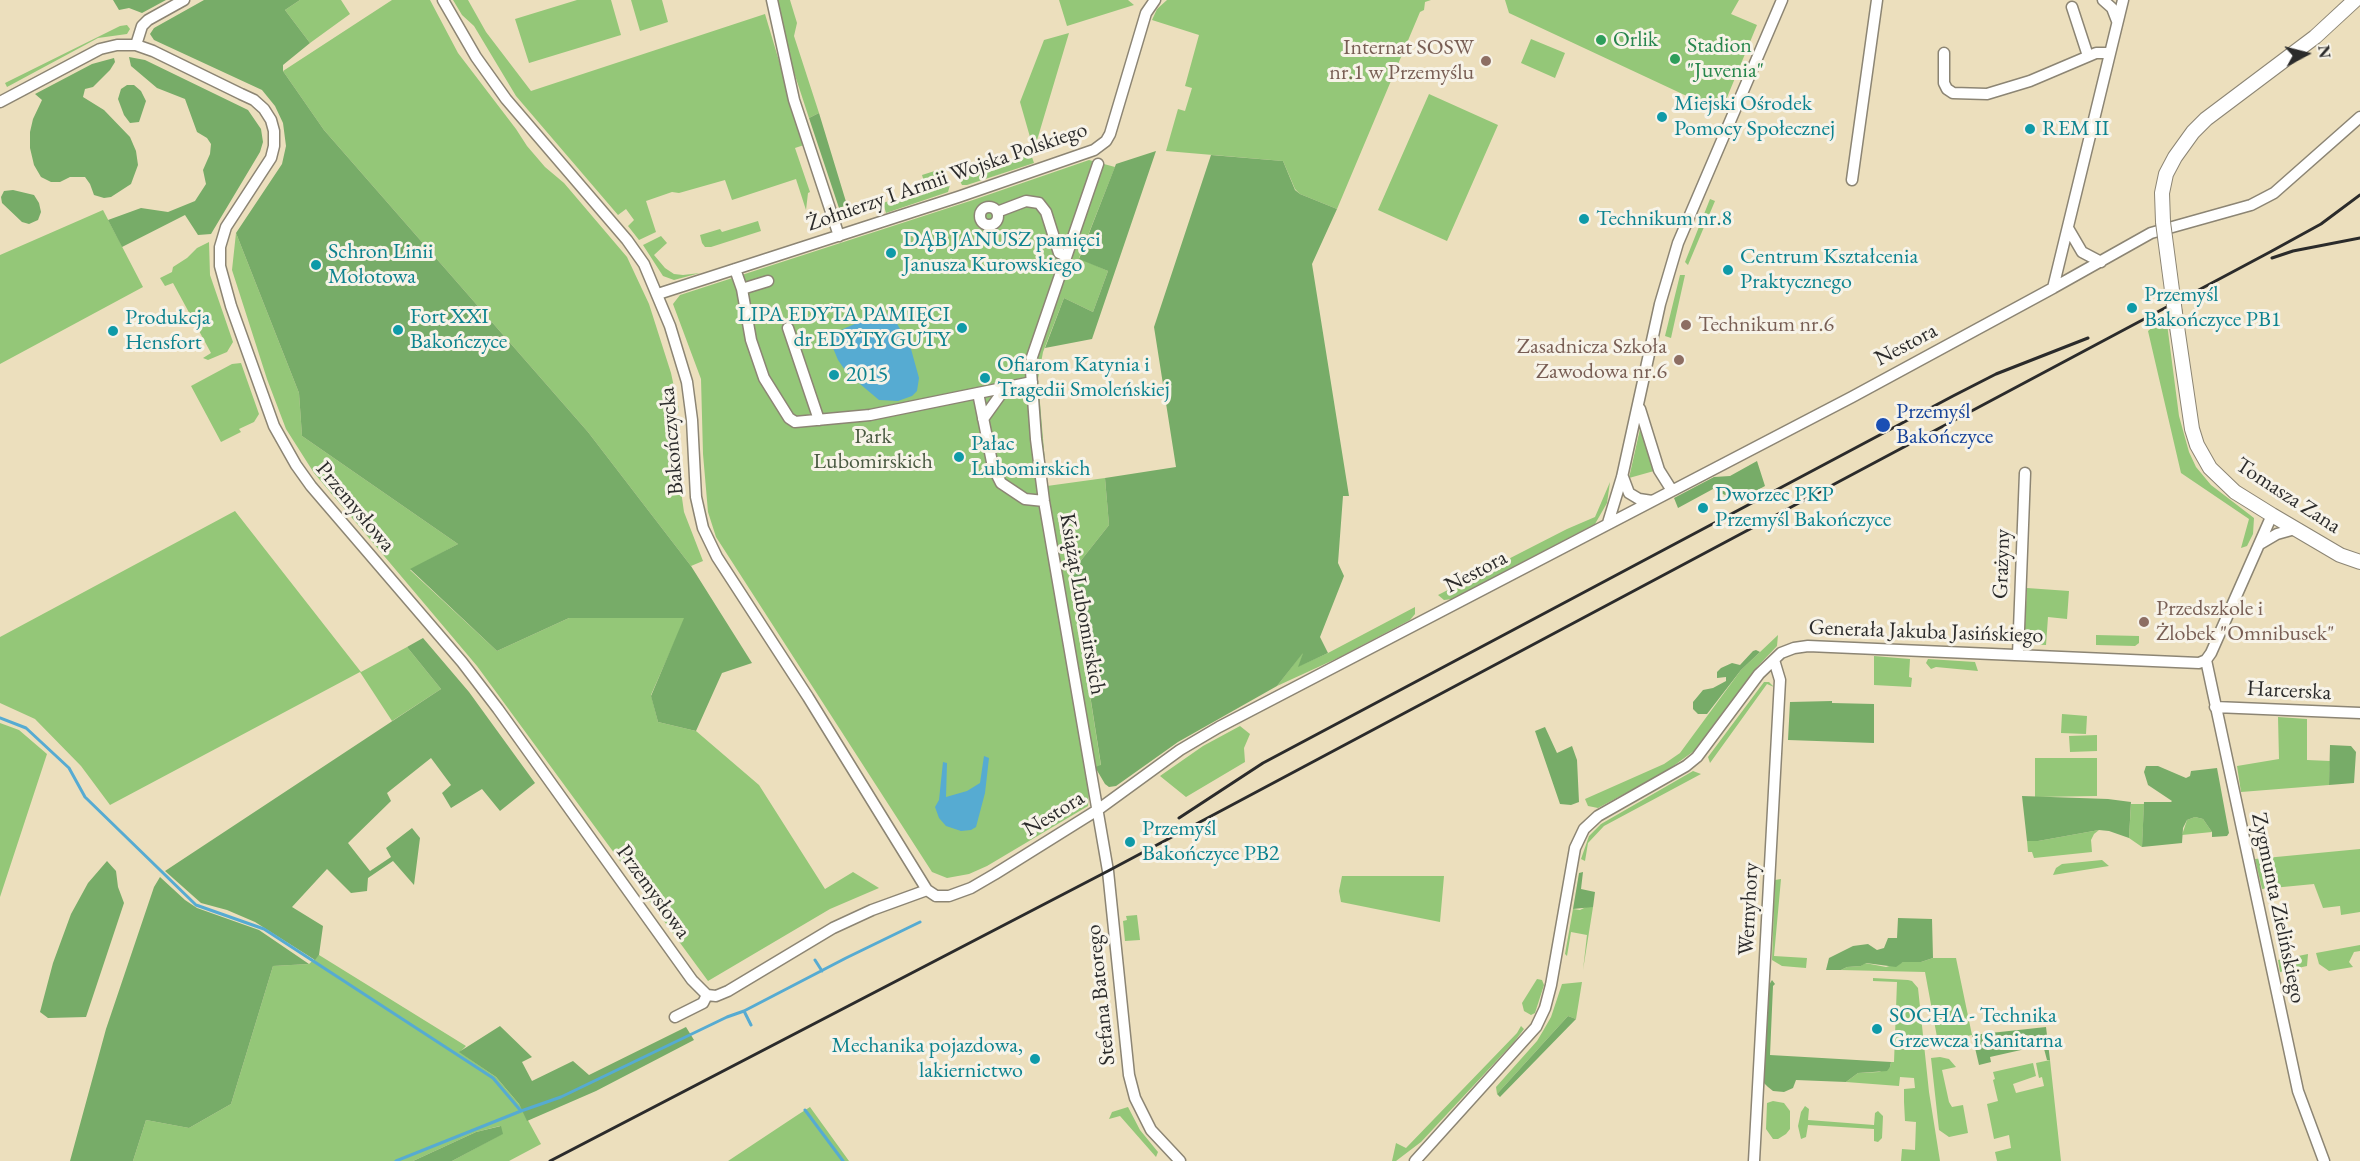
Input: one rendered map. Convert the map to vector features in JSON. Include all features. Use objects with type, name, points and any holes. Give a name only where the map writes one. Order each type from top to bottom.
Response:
[{"type":"main road","name":"Tomasza Zana","points":[[2355,0],[2315,37],[2206,119],[2193,132],[2175,157],[2166,174],[2162,193],[2163,222],[2189,413],[2198,445],[2210,468],[2221,480],[2272,515],[2340,555],[2360,562]]},
{"type":"street","points":[[0,102],[100,49],[117,45],[136,45],[142,26],[148,20],[184,0]]},
{"type":"street","name":"Bakończycka","points":[[443,0],[491,78],[627,240],[644,264],[658,294],[687,382],[692,420],[696,497],[703,528],[717,557],[808,697],[927,890]]},
{"type":"street","points":[[772,0],[794,100],[839,236]]},
{"type":"street","name":"Żołnierzy I Armii Wojska Polskiego","points":[[658,294],[972,193],[1101,146],[1110,134],[1146,13],[1155,0]]},
{"type":"street","points":[[1608,523],[1622,477],[1660,304],[1678,243],[1782,0]]},
{"type":"street","points":[[1852,180],[1877,0]]},
{"type":"street","points":[[2103,0],[2112,8],[2117,21]]},
{"type":"street","points":[[2053,288],[2122,0]]},
{"type":"street","points":[[2072,8],[2088,56]]},
{"type":"street","name":"Przemysłowa","points":[[136,45],[254,100],[271,120],[274,146],[271,158],[226,227],[220,247],[220,266],[231,306],[274,426],[296,465],[334,516],[462,662],[679,963],[698,988],[707,995]]},
{"type":"street","points":[[1944,53],[1944,83],[1947,89],[1953,93],[1988,94],[2030,81],[2096,53],[2109,53]]},
{"type":"street","name":"Nestora","points":[[927,890],[936,896],[949,896],[971,888],[1099,809],[1180,750],[1219,727],[1671,489],[1852,397],[2151,233],[2251,206],[2274,193],[2360,117]]},
{"type":"street","name":"Książąt Lubomirskich","points":[[1099,809],[1044,501],[1032,382],[1034,350],[1103,150],[1101,146]]},
{"type":"street","points":[[998,212],[1026,201],[1039,203],[1046,212],[1059,253],[1066,256]]},
{"type":"street","points":[[2068,228],[2082,252],[2101,262]]},
{"type":"street","points":[[735,269],[742,290],[751,340],[764,378],[789,418],[795,422],[870,415],[1032,382]]},
{"type":"street","points":[[742,290],[768,281]]},
{"type":"street","points":[[788,328],[819,420]]},
{"type":"street","points":[[983,419],[1006,387]]},
{"type":"street","points":[[978,393],[993,468],[1001,483],[1025,499],[1044,501]]},
{"type":"street","points":[[1639,404],[1659,470],[1671,489]]},
{"type":"street","name":"Grażyny","points":[[2018,656],[2025,473]]},
{"type":"street","points":[[1622,477],[1629,493],[1639,499],[1652,501]]},
{"type":"street","points":[[2206,660],[2272,515]]},
{"type":"street","points":[[2260,544],[2277,534],[2295,529]]},
{"type":"street","name":"Generała Jakuba Jasińskiego","points":[[1415,1161],[1536,1027],[1545,1008],[1551,985],[1575,848],[1584,829],[1598,816],[1686,766],[1697,757],[1759,674],[1784,652],[1808,646],[2186,663],[2206,660]]},
{"type":"street","name":"Wernyhory","points":[[1754,1161],[1780,680],[1774,660]]},
{"type":"street","name":"Zygmunta Zielińskiego","points":[[2206,660],[2298,1090],[2324,1161]]},
{"type":"street","name":"Harcerska","points":[[2215,707],[2360,713]]},
{"type":"street","name":"Stefana Batorego","points":[[1099,809],[1109,880],[1129,1075],[1135,1098],[1151,1130],[1180,1161]]},
{"type":"street","points":[[675,1017],[703,1003],[707,995],[716,996],[728,991],[833,928],[927,890]]},
{"type":"green space","points":[[113,0],[166,0],[142,13],[129,8],[119,10]]},
{"type":"green space","points":[[204,0],[300,0],[285,10],[310,43],[283,65],[283,71],[324,130],[588,432],[691,566],[752,663],[722,673],[696,731],[658,722],[651,696],[684,618],[569,618],[497,651],[410,569],[458,544],[302,436],[299,393],[236,233],[282,164],[286,146],[283,123],[275,106],[262,90],[154,40],[150,34],[154,28]]},
{"type":"green space","points":[[300,0],[341,0],[350,14],[310,43],[285,10]]},
{"type":"green space","points":[[392,0],[430,0],[458,53],[527,146],[545,167],[564,183],[627,257],[649,304],[671,373],[679,410],[671,420],[684,512],[703,561],[691,566],[588,432],[324,130],[283,71]]},
{"type":"green space","points":[[453,0],[468,0],[486,32],[531,91],[765,14],[804,145],[795,148],[810,192],[806,210],[796,179],[732,200],[725,180],[679,193],[672,192],[646,201],[656,232],[639,240],[628,226],[634,220],[626,209],[618,215],[516,96],[474,26],[462,15]]},
{"type":"green space","points":[[577,0],[611,0],[621,35],[529,63],[515,19]]},
{"type":"green space","points":[[631,0],[662,0],[668,22],[640,31]]},
{"type":"green space","points":[[777,0],[790,0],[797,23],[794,36],[819,113],[809,118],[789,57]]},
{"type":"green space","points":[[1059,0],[1128,0],[1134,5],[1067,26]]},
{"type":"green space","points":[[1167,0],[1431,0],[1425,2],[1424,10],[1420,12],[1337,209],[1300,194],[1295,189],[1283,161],[1166,151],[1178,109],[1185,111],[1192,88],[1185,86],[1199,35],[1152,20],[1157,9]]},
{"type":"green space","name":"Stadion \"Juvenia\"","points":[[1505,0],[1739,0],[1731,14],[1757,25],[1721,112],[1509,13]]},
{"type":"green space","points":[[127,25],[130,29],[127,34],[98,38],[7,87],[5,83],[120,26]]},
{"type":"green space","points":[[1069,33],[1034,151],[1020,102],[1044,40]]},
{"type":"green space","points":[[1531,39],[1565,53],[1555,78],[1521,63]]},
{"type":"green space","points":[[129,57],[145,60],[248,110],[261,129],[263,142],[260,152],[211,234],[198,235],[185,215],[122,247],[108,220],[141,208],[168,212],[195,201],[206,184],[203,170],[210,154],[211,144],[207,138],[197,132],[185,99],[157,88],[131,66]]},
{"type":"green space","points":[[114,58],[115,62],[110,70],[93,87],[85,89],[83,97],[104,110],[130,137],[136,151],[138,165],[131,184],[111,197],[104,198],[94,195],[85,177],[70,177],[60,182],[51,182],[41,177],[34,165],[30,148],[30,132],[42,100],[35,94],[92,64]]},
{"type":"green space","points":[[127,85],[134,85],[141,91],[146,101],[139,122],[130,123],[118,99],[121,89]]},
{"type":"green space","points":[[1429,94],[1498,125],[1447,241],[1378,210]]},
{"type":"green space","points":[[819,113],[847,205],[839,208],[809,118]]},
{"type":"green space","points":[[1034,151],[1032,157],[1034,163],[967,185],[962,185],[958,177]]},
{"type":"green space","points":[[1156,151],[1092,339],[1045,348],[1064,298],[1093,312],[1108,271],[1079,259],[1116,164]]},
{"type":"green space","points":[[1211,155],[1283,161],[1295,190],[1337,209],[1312,264],[1349,496],[1343,496],[1338,563],[1344,576],[1320,637],[1328,653],[1298,667],[1303,653],[1277,686],[1178,742],[1116,786],[1109,787],[1095,767],[1101,765],[1071,573],[1109,525],[1105,478],[1176,467],[1154,327]]},
{"type":"green space","name":"Park Lubomirskich","points":[[1089,160],[1115,167],[1079,258],[1108,271],[1093,312],[1064,298],[1043,352],[1038,379],[1047,486],[1105,478],[1109,525],[1071,573],[1101,766],[1091,768],[1088,806],[987,866],[969,874],[947,878],[932,872],[716,537],[708,512],[703,454],[701,379],[673,304],[680,295]]},
{"type":"green space","points":[[941,169],[945,181],[948,180],[950,185],[948,192],[886,213],[883,203],[926,188],[922,175]]},
{"type":"green space","points":[[13,190],[34,195],[41,212],[38,220],[29,224],[22,222],[2,203],[1,197],[4,191]]},
{"type":"green space","points":[[1710,199],[1715,201],[1688,265],[1685,262]]},
{"type":"green space","points":[[103,210],[143,287],[0,364],[0,255]]},
{"type":"green space","points":[[758,221],[761,231],[711,247],[705,247],[702,243],[700,235],[720,229],[722,232]]},
{"type":"green space","points":[[236,233],[299,393],[302,436],[458,544],[410,570],[497,651],[569,618],[685,618],[651,695],[658,722],[696,731],[759,785],[825,889],[853,872],[879,888],[830,909],[708,981],[477,666],[314,473],[286,429],[267,379],[232,270]]},
{"type":"green space","points":[[661,236],[667,243],[654,255],[665,268],[674,274],[700,273],[674,280],[663,276],[643,245]]},
{"type":"green space","points":[[209,242],[210,275],[233,342],[227,352],[208,360],[203,358],[211,353],[173,283],[165,286],[160,278],[172,272],[173,267],[197,248]]},
{"type":"green space","points":[[1680,275],[1685,275],[1671,338],[1665,336]]},
{"type":"green space","points":[[2166,316],[2179,416],[2189,452],[2196,467],[2211,485],[2254,518],[2253,534],[2247,546],[2241,548],[2249,519],[2181,473],[2148,331]]},
{"type":"green space","points":[[241,363],[259,414],[254,422],[239,429],[241,432],[221,442],[191,386],[232,364]]},
{"type":"green space","points":[[1640,429],[1654,471],[1629,478]]},
{"type":"green space","points":[[1757,461],[1765,486],[1745,497],[1729,497],[1713,489],[1678,508],[1674,498],[1714,477],[1730,476]]},
{"type":"green space","points":[[1610,482],[1607,503],[1595,524],[1452,599],[1444,600],[1438,595],[1595,517]]},
{"type":"green space","points":[[235,511],[361,672],[407,647],[441,689],[392,721],[360,672],[110,805],[81,766],[35,719],[0,703],[0,637]]},
{"type":"green space","points":[[2027,588],[2069,591],[2067,619],[2048,617],[2046,645],[2024,644]]},
{"type":"green space","points":[[1415,607],[1415,614],[1410,620],[1340,657],[1277,686],[1304,651],[1299,666]]},
{"type":"green space","points":[[1778,635],[1777,646],[1757,667],[1694,751],[1665,772],[1598,808],[1588,806],[1585,799],[1664,764],[1680,753],[1741,670]]},
{"type":"green space","points":[[2096,635],[2139,636],[2139,643],[2135,646],[2096,645]]},
{"type":"green space","points":[[423,638],[469,692],[535,783],[500,811],[482,789],[451,808],[442,793],[451,785],[431,758],[387,793],[391,801],[348,843],[370,871],[391,857],[386,848],[412,828],[420,838],[414,885],[393,861],[368,878],[367,891],[351,893],[327,869],[292,907],[323,926],[319,955],[315,960],[255,922],[227,910],[201,903],[165,871],[441,689],[407,647]]},
{"type":"green space","points":[[1756,650],[1760,652],[1741,670],[1707,714],[1698,714],[1693,709],[1693,702],[1703,690],[1726,681],[1726,677],[1717,678],[1717,672],[1732,663],[1740,665]]},
{"type":"green space","points":[[1874,656],[1910,659],[1911,687],[1874,685]]},
{"type":"green space","points":[[1928,659],[1975,662],[1978,671],[1936,667],[1931,669],[1926,663]]},
{"type":"green space","points":[[1764,682],[1769,682],[1774,687],[1767,684],[1710,763],[1708,757]]},
{"type":"green space","points":[[1832,701],[1832,703],[1874,704],[1874,743],[1788,740],[1790,702]]},
{"type":"green space","points":[[2062,714],[2087,716],[2086,734],[2061,733]]},
{"type":"green space","points":[[2278,717],[2307,719],[2307,760],[2330,761],[2329,785],[2241,792],[2237,766],[2279,759]]},
{"type":"green space","points":[[0,723],[19,730],[47,754],[0,897]]},
{"type":"green space","points":[[1240,726],[1250,734],[1244,748],[1245,762],[1186,797],[1160,776],[1203,746]]},
{"type":"green space","points":[[1545,727],[1557,753],[1572,746],[1577,760],[1579,802],[1571,805],[1560,804],[1535,731]]},
{"type":"green space","points":[[2097,735],[2097,751],[2070,752],[2069,736]]},
{"type":"green space","points":[[2330,745],[2351,746],[2356,752],[2354,783],[2329,785]]},
{"type":"green space","points":[[2035,758],[2097,758],[2097,796],[2035,797]]},
{"type":"green space","points":[[2146,766],[2158,766],[2186,778],[2190,776],[2191,771],[2217,768],[2229,833],[2227,836],[2212,837],[2212,832],[2203,819],[2195,817],[2187,820],[2183,828],[2182,843],[2142,847],[2144,802],[2172,801],[2148,785],[2144,772]]},
{"type":"green space","points":[[1693,771],[1701,774],[1604,826],[1588,843],[1585,861],[1581,859],[1589,836],[1601,824]]},
{"type":"green space","points":[[2022,796],[2131,802],[2129,838],[2099,830],[2027,841]]},
{"type":"green space","points":[[2131,804],[2144,804],[2142,847],[2129,838]]},
{"type":"green space","points":[[2195,817],[2203,819],[2212,832],[2182,835],[2187,820]]},
{"type":"green space","points":[[2099,830],[2091,840],[2092,852],[2034,858],[2032,852],[2028,852],[2027,841]]},
{"type":"green space","points":[[2360,849],[2360,912],[2341,915],[2340,906],[2323,908],[2314,884],[2262,889],[2255,859]]},
{"type":"green space","points":[[2102,860],[2109,866],[2053,875],[2056,868],[2062,864]]},
{"type":"green space","points":[[107,861],[116,871],[118,887],[124,903],[86,1017],[48,1018],[40,1012],[53,963],[71,914],[88,883]]},
{"type":"green space","points":[[1583,872],[1581,889],[1595,892],[1593,907],[1573,909],[1579,873]]},
{"type":"green space","points":[[1342,876],[1444,876],[1440,922],[1341,902],[1339,891]]},
{"type":"green space","points":[[160,877],[197,908],[259,930],[309,964],[273,966],[231,1104],[189,1128],[146,1120],[133,1161],[70,1161],[106,1029],[154,887]]},
{"type":"green space","points":[[1781,879],[1774,956],[1807,958],[1806,968],[1782,966],[1772,960],[1775,880]]},
{"type":"green space","points":[[1588,906],[1593,907],[1583,970],[1587,935],[1571,932],[1567,956],[1565,954],[1573,909],[1580,910]]},
{"type":"green space","points":[[1137,915],[1140,940],[1125,941],[1123,921],[1127,920],[1126,916]]},
{"type":"green space","points":[[1898,918],[1932,919],[1933,958],[1921,962],[1903,962],[1896,967],[1866,963],[1841,970],[1826,970],[1829,958],[1853,946],[1868,944],[1877,950],[1884,948],[1888,938],[1897,938]]},
{"type":"green space","points":[[2360,945],[2360,951],[2354,952],[2349,962],[2353,967],[2329,971],[2319,964],[2316,953]]},
{"type":"green space","points":[[2308,954],[2307,966],[2280,972],[2278,960]]},
{"type":"green space","points":[[319,955],[466,1046],[460,1052],[496,1077],[519,1104],[541,1144],[509,1161],[452,1161],[502,1134],[500,1126],[476,1132],[413,1161],[133,1161],[146,1120],[189,1128],[231,1104],[273,966],[309,964]]},
{"type":"green space","points":[[1933,958],[1956,958],[1972,1035],[1946,1040],[1937,1037],[1925,972],[1841,970],[1865,963],[1886,967]]},
{"type":"green space","points":[[1873,978],[1908,980],[1918,988],[1929,1092],[1940,1161],[1901,1161],[1902,1149],[1915,1150],[1916,1122],[1905,1121],[1904,1102],[1904,1089],[1915,1088],[1914,1078],[1900,1077],[1899,1086],[1846,1082],[1858,1073],[1879,1072],[1890,1067],[1891,1062],[1894,1062],[1897,982],[1873,981]]},
{"type":"green space","points":[[1537,979],[1542,980],[1544,985],[1535,1013],[1531,1015],[1524,1011],[1522,1003]]},
{"type":"green space","points":[[1772,980],[1775,984],[1773,986],[1770,1055],[1891,1062],[1887,1071],[1858,1073],[1846,1082],[1796,1080],[1793,1088],[1784,1092],[1773,1091],[1763,1082],[1769,985]]},
{"type":"green space","points":[[1582,982],[1576,1019],[1568,1016],[1497,1094],[1496,1087],[1537,1041],[1543,1031],[1551,1017],[1562,984]]},
{"type":"green space","points":[[1568,1016],[1576,1019],[1500,1097],[1497,1094]]},
{"type":"green space","points":[[500,1026],[532,1057],[522,1062],[532,1081],[573,1061],[589,1075],[686,1027],[694,1040],[596,1091],[527,1121],[519,1104],[496,1077],[459,1052]]},
{"type":"green space","points":[[1521,1026],[1524,1029],[1514,1042],[1421,1142],[1396,1161],[1392,1161],[1396,1143],[1406,1148],[1517,1033]]},
{"type":"green space","points":[[2046,1027],[2050,1060],[2047,1060],[2043,1045],[1990,1057],[1991,1062],[1979,1065],[1972,1035]]},
{"type":"green space","points":[[1931,1058],[1949,1059],[1956,1067],[1942,1070],[1952,1107],[1963,1105],[1968,1133],[1949,1137],[1939,1130]]},
{"type":"green space","points":[[2050,1060],[2061,1161],[1997,1161],[1995,1152],[2011,1148],[2009,1135],[1994,1139],[1987,1104],[1998,1101],[1993,1072],[2033,1063],[2036,1076],[2013,1084],[2016,1093],[2044,1086],[2042,1077],[2039,1078],[2036,1063]]},
{"type":"green space","points":[[1773,1101],[1784,1103],[1790,1111],[1790,1129],[1778,1139],[1773,1139],[1766,1129],[1767,1103]]},
{"type":"green space","points":[[1805,1106],[1809,1109],[1808,1120],[1874,1125],[1875,1113],[1878,1111],[1883,1116],[1882,1138],[1878,1142],[1874,1141],[1874,1129],[1808,1125],[1806,1137],[1801,1139],[1798,1126]]},
{"type":"green space","points":[[810,1107],[849,1161],[728,1161],[799,1114]]},
{"type":"green space","points":[[1128,1107],[1140,1130],[1158,1152],[1156,1157],[1120,1116],[1109,1119],[1112,1112]]},
{"type":"green space","points":[[501,1126],[503,1134],[452,1161],[413,1161],[476,1132]]},
{"type":"water","points":[[886,314],[895,320],[911,349],[919,378],[917,391],[912,396],[898,401],[879,400],[847,373],[833,348],[833,339],[843,329],[876,315]]},
{"type":"water","points":[[984,756],[989,758],[985,793],[976,827],[961,831],[946,826],[939,818],[935,807],[939,800],[943,762],[947,763],[946,797],[967,791],[980,783]]},
{"type":"waterway","points":[[0,718],[26,728],[69,768],[85,797],[196,905],[264,929],[493,1078],[521,1111]]},
{"type":"waterway","points":[[744,1011],[920,922]]},
{"type":"waterway","points":[[815,960],[822,971]]},
{"type":"waterway","points":[[396,1161],[561,1097],[727,1017],[744,1011],[751,1025]]},
{"type":"waterway","points":[[805,1110],[843,1161]]},
{"type":"railway","points":[[550,1161],[1108,871],[2270,252],[2321,224],[2360,195]]},
{"type":"railway","points":[[2272,258],[2293,251],[2360,238]]},
{"type":"railway","points":[[1179,818],[1263,763],[1953,396],[1996,374],[2088,338]]},
{"type":"place","name":"Orlik","points":[[1601,40]]},
{"type":"place","name":"Stadion \"Juvenia\"","points":[[1675,59]]},
{"type":"place","name":"Internat SOSW nr.1 w Przemyślu","points":[[1486,61]]},
{"type":"place","name":"Miejski Ośrodek Pomocy Społecznej","points":[[1662,117]]},
{"type":"place","name":"REM II","points":[[2030,129]]},
{"type":"place","name":"Technikum nr.8","points":[[1584,219]]},
{"type":"place","name":"DĄB JANUSZ pamięci Janusza Kurowskiego","points":[[891,253]]},
{"type":"place","name":"Schron Linii Mołotowa","points":[[316,265]]},
{"type":"place","name":"Centrum Kształcenia Praktycznego","points":[[1728,270]]},
{"type":"place","name":"Przemyśl Bakończyce PB1","points":[[2132,308]]},
{"type":"place","name":"Technikum nr.6","points":[[1686,325]]},
{"type":"place","name":"LIPA EDYTA PAMIĘCI dr EDYTY GUTY","points":[[962,328]]},
{"type":"place","name":"Fort XXI Bakończyce","points":[[398,330]]},
{"type":"place","name":"Produkcja Hensfort","points":[[113,331]]},
{"type":"place","name":"Zasadnicza Szkoła Zawodowa nr.6","points":[[1679,360]]},
{"type":"place","name":"2015","points":[[834,375]]},
{"type":"place","name":"Ofiarom Katynia i Tragedii Smoleńskiej","points":[[985,378]]},
{"type":"place","name":"Przemyśl Bakończyce","points":[[1883,425]]},
{"type":"place","name":"Pałac Lubomirskich","points":[[959,457]]},
{"type":"place","name":"Dworzec PKP Przemyśl Bakończyce","points":[[1703,508]]},
{"type":"place","name":"Przedszkole i Żlobek \"Omnibusek\"","points":[[2144,622]]},
{"type":"place","name":"Przemyśl Bakończyce PB2","points":[[1130,842]]},
{"type":"place","name":"SOCHA - Technika Grzewcza i Sanitarna","points":[[1877,1029]]},
{"type":"place","name":"Mechanika pojazdowa, lakiernictwo","points":[[1035,1059]]}]
